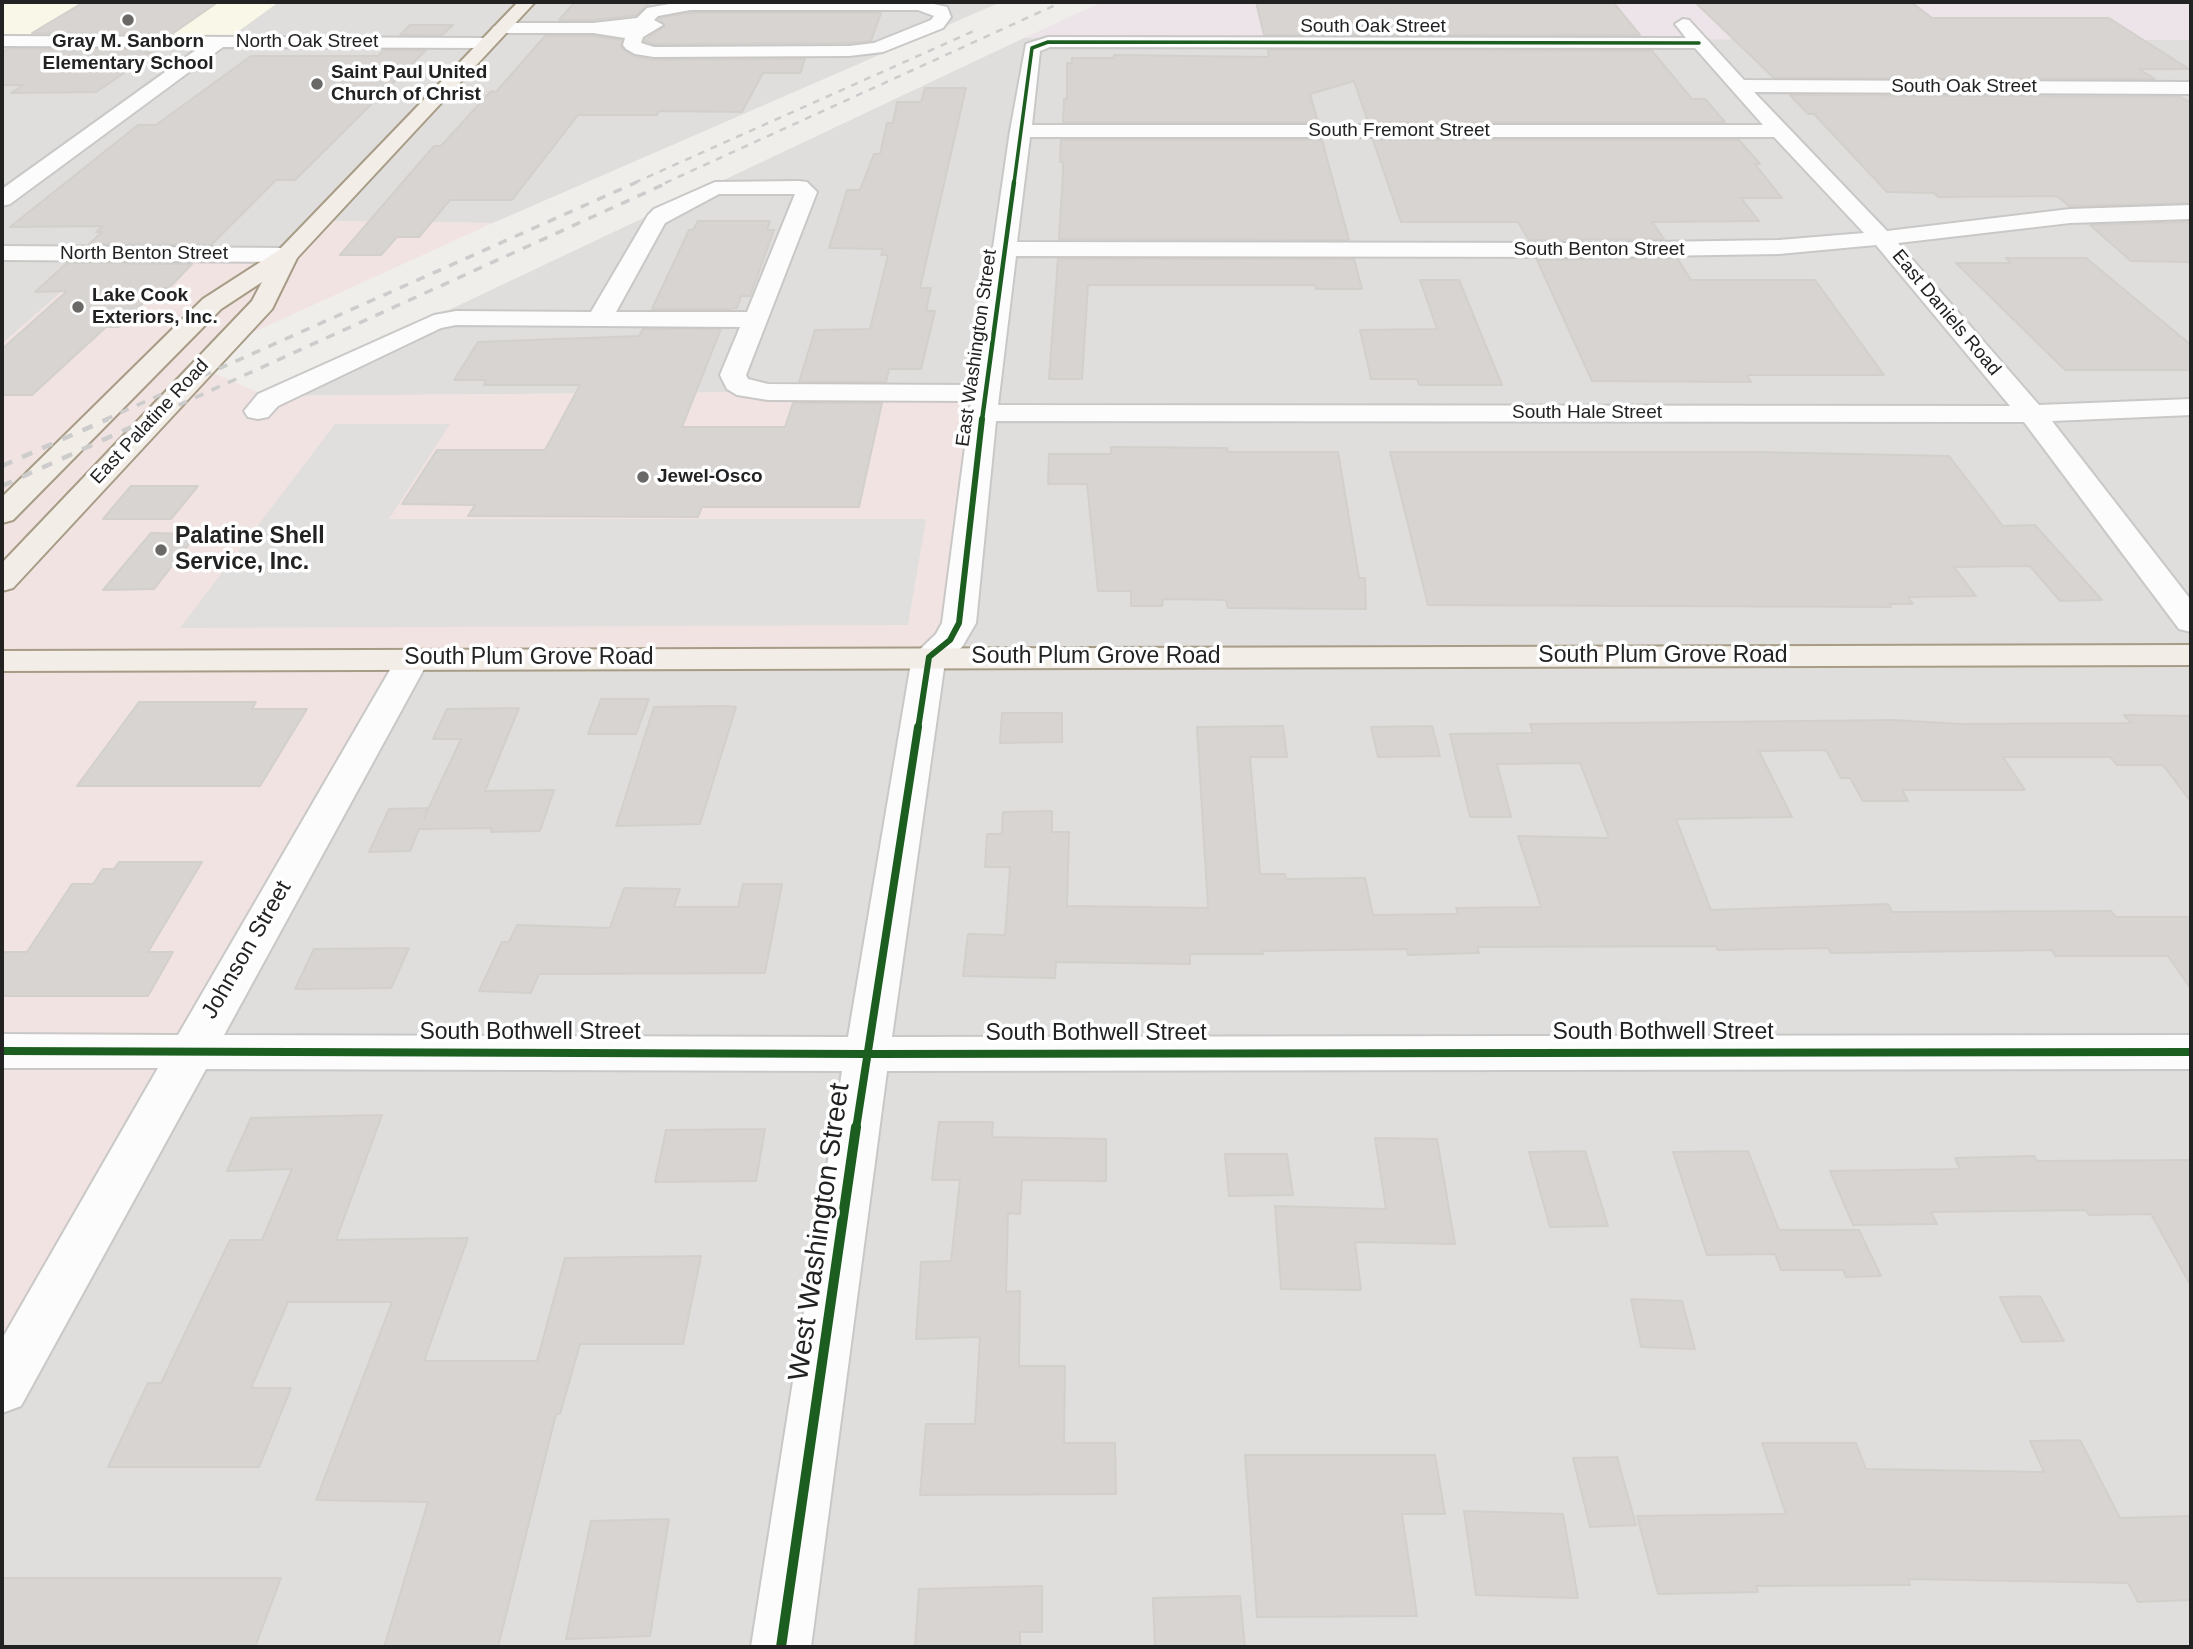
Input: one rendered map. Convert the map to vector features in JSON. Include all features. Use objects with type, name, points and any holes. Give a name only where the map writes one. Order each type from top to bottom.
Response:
[{"type":"main road","name":"East Palatine Road","points":[[2,514],[212,304],[287,255],[527,2]]},
{"type":"main road","name":"East Palatine Road","points":[[2,581],[262,304],[287,255]]},
{"type":"main road","name":"South Plum Grove Road","points":[[2,661],[2191,655]]},
{"type":"street","points":[[690,5],[918,5],[941,11],[943,17],[937,24],[863,51],[654,52],[632,45],[638,27],[653,12],[690,5]]},
{"type":"street","name":"East Daniels Road","points":[[1681,22],[1779,131],[1882,238],[2032,414],[2191,622]]},
{"type":"street","points":[[501,28],[593,28],[614,23],[638,27]]},
{"type":"street","name":"North Oak Street","points":[[2,41],[486,43]]},
{"type":"street","points":[[2,200],[220,41]]},
{"type":"street","name":"South Oak Street","points":[[1048,42],[1699,43]]},
{"type":"street","name":"East Washington Street","points":[[929,657],[950,640],[959,623],[984,403],[1030,51],[1037,45],[1048,42]]},
{"type":"street","name":"South Oak Street","points":[[1738,86],[2191,88]]},
{"type":"street","name":"South Fremont Street","points":[[1020,131],[1779,131]]},
{"type":"street","points":[[258,411],[268,400],[434,322],[456,318],[599,320],[756,319],[805,189],[791,186],[715,188],[662,214],[599,320]]},
{"type":"street","name":"South Benton Street","points":[[1006,249],[1592,250],[1779,247],[2070,216],[2191,212]]},
{"type":"street","name":"North Benton Street","points":[[2,253],[287,255]]},
{"type":"street","name":"South Hale Street","points":[[756,319],[733,374],[736,383],[746,389],[768,392],[984,403],[2032,414],[2191,407]]},
{"type":"street","name":"West Washington Street","points":[[781,1647],[867,1054],[929,657]]},
{"type":"street","name":"Johnson Street","points":[[2,1389],[413,658]]},
{"type":"street","name":"South Bothwell Street","points":[[2,1051],[867,1054],[2191,1052]]},
{"type":"shaded area","points":[[2,2],[1001,2],[493,223],[319,221],[287,255],[105,254],[2,344]]},
{"type":"shaded area","name":"Gray M. Sanborn Elementary School","points":[[2,2],[279,2],[229,38],[2,38]]},
{"type":"shaded area","points":[[1102,2],[2191,2],[2191,40],[1024,38]]},
{"type":"shaded area","points":[[1024,38],[2191,40],[2191,1647],[2,1647],[2,1389],[396,687],[768,392],[267,396]]},
{"type":"shaded area","points":[[319,221],[493,223],[188,362],[267,396],[986,393],[959,623],[929,657],[413,658],[2,1389],[2,344],[105,254],[287,255]]},
{"type":"shaded area","points":[[335,424],[450,424],[389,519],[926,519],[908,625],[180,628]]},
{"type":"building","points":[[84,2],[218,2],[172,34],[32,33]]},
{"type":"building","points":[[575,2],[651,2],[636,15],[593,20],[559,20]]},
{"type":"building","points":[[1256,2],[1613,2],[1640,35],[1264,35]]},
{"type":"building","points":[[1695,2],[1911,2],[1932,18],[2109,18],[2189,69],[2139,69],[2155,79],[1774,78]]},
{"type":"building","points":[[690,13],[881,13],[871,41],[654,44],[644,41],[665,26],[659,18]]},
{"type":"building","points":[[410,25],[453,25],[442,35],[400,35]]},
{"type":"building","points":[[545,36],[593,36],[622,40],[621,47],[625,51],[635,57],[654,60],[805,59],[800,73],[763,73],[742,112],[659,111],[657,115],[578,115],[512,200],[450,200],[419,237],[397,237],[381,255],[340,255],[434,146],[441,146],[491,91],[496,92]]},
{"type":"building","points":[[7,49],[150,49],[145,53],[154,53],[96,92],[11,93],[23,85],[2,85],[2,52]]},
{"type":"building","points":[[384,50],[426,50],[295,180],[276,180],[211,245],[89,244],[102,232],[96,232],[103,226],[10,227],[138,125],[156,125],[251,56],[378,56]]},
{"type":"building","points":[[1268,50],[1652,51],[1692,99],[1705,99],[1725,122],[1368,122],[1354,81],[1310,94],[1318,122],[1063,122],[1064,99],[1067,99],[1067,63],[1072,63],[1072,58],[1114,58],[1114,55],[1267,57]]},
{"type":"building","points":[[925,88],[966,88],[920,288],[931,288],[926,311],[935,311],[921,369],[889,369],[886,382],[799,382],[815,330],[870,329],[888,255],[881,255],[883,249],[829,248],[847,190],[860,190],[874,154],[880,154],[887,123],[893,123],[897,102],[921,102]]},
{"type":"building","points":[[1790,95],[2181,97],[2191,103],[2191,203],[2069,206],[2057,196],[1938,197],[1934,193],[1887,192],[1814,114],[1808,114]]},
{"type":"building","points":[[1061,140],[1322,140],[1349,240],[1059,239],[1063,173],[1063,162],[1060,162]]},
{"type":"building","points":[[1373,140],[1739,140],[1760,164],[1755,164],[1782,198],[1741,198],[1759,221],[1652,222],[1664,239],[1529,240],[1518,222],[1401,222]]},
{"type":"building","points":[[698,221],[770,221],[767,230],[774,230],[750,296],[741,296],[737,308],[652,309],[689,230],[693,230]]},
{"type":"building","points":[[2191,222],[2191,262],[2131,261],[2090,225]]},
{"type":"building","points":[[1677,258],[1691,280],[1815,280],[1884,375],[1747,375],[1751,382],[1592,381],[1537,260]]},
{"type":"building","points":[[2006,258],[2086,258],[2191,345],[2191,370],[2065,370],[1956,263],[2011,263]]},
{"type":"building","points":[[1058,259],[1354,259],[1362,289],[1316,289],[1315,285],[1088,285],[1082,379],[1049,379]]},
{"type":"building","points":[[67,263],[192,264],[169,288],[158,288],[119,327],[106,327],[32,395],[2,395],[2,349],[67,291],[35,292]]},
{"type":"building","points":[[1420,280],[1459,280],[1502,385],[1419,385],[1417,379],[1371,379],[1360,330],[1437,329]]},
{"type":"building","name":"Jewel-Osco","points":[[643,329],[721,329],[682,427],[785,427],[793,403],[882,403],[859,507],[702,507],[698,517],[468,516],[475,505],[402,504],[437,450],[545,450],[580,385],[484,385],[486,380],[454,380],[478,342],[639,336]]},
{"type":"building","points":[[1111,447],[1227,448],[1228,452],[1338,452],[1359,578],[1365,578],[1366,609],[1228,608],[1226,600],[1163,599],[1162,606],[1131,606],[1131,591],[1098,591],[1087,484],[1048,484],[1049,454],[1111,454]]},
{"type":"building","points":[[1390,452],[1757,452],[1949,456],[2003,526],[2035,525],[2102,600],[2060,601],[2030,566],[1954,567],[1976,596],[1908,597],[1913,604],[1889,604],[1891,607],[1428,605]]},
{"type":"building","points":[[131,486],[198,486],[171,519],[103,519]]},
{"type":"building","name":"Palatine Shell Service, Inc.","points":[[151,533],[197,534],[154,589],[103,590]]},
{"type":"building","points":[[601,699],[649,699],[636,734],[588,734]]},
{"type":"building","points":[[139,702],[256,702],[252,709],[307,709],[260,786],[77,786]]},
{"type":"building","points":[[654,707],[736,707],[700,824],[616,826]]},
{"type":"building","points":[[519,708],[485,791],[554,790],[540,831],[491,832],[492,828],[419,829],[410,851],[369,852],[389,809],[428,808],[424,818],[461,739],[433,739],[447,709]]},
{"type":"building","points":[[1002,713],[1062,713],[1062,742],[1000,743]]},
{"type":"building","points":[[2124,715],[2191,716],[2191,802],[2163,765],[2117,765],[2110,757],[2003,757],[2025,790],[1902,790],[1908,801],[1863,801],[1850,778],[1841,778],[1826,750],[1759,751],[1792,817],[1676,819],[1711,910],[1888,904],[1892,912],[2111,911],[2116,917],[2191,917],[2191,989],[2168,956],[2055,956],[2052,950],[1831,953],[1828,948],[1718,950],[1716,946],[1477,947],[1479,953],[1408,955],[1407,949],[1263,951],[1263,954],[1190,954],[1190,964],[1056,962],[1055,978],[963,976],[968,934],[1005,935],[1010,867],[985,867],[987,834],[1002,834],[1003,812],[1052,811],[1052,832],[1069,832],[1067,906],[1208,908],[1197,727],[1283,726],[1287,757],[1250,757],[1260,874],[1285,874],[1286,879],[1365,878],[1373,915],[1458,914],[1456,908],[1541,907],[1518,836],[1609,838],[1580,763],[1497,764],[1511,817],[1470,817],[1450,734],[1533,733],[1530,724],[1894,720],[1961,724],[2131,723]]},
{"type":"building","points":[[1432,726],[1440,756],[1378,757],[1371,727]]},
{"type":"building","points":[[119,862],[202,862],[148,952],[173,952],[148,996],[2,996],[2,952],[27,952],[72,884],[93,884],[103,869],[114,869]]},
{"type":"building","points":[[743,884],[782,884],[765,973],[539,974],[531,993],[479,991],[502,942],[509,942],[517,925],[610,928],[624,888],[680,889],[674,907],[738,907]]},
{"type":"building","points":[[409,948],[391,988],[295,989],[314,949]]},
{"type":"building","points":[[382,1115],[336,1240],[468,1238],[424,1361],[537,1361],[565,1258],[701,1256],[683,1344],[580,1344],[560,1414],[556,1414],[498,1647],[384,1647],[428,1502],[316,1500],[392,1302],[288,1302],[251,1388],[291,1388],[259,1467],[108,1467],[148,1383],[161,1383],[230,1240],[262,1240],[292,1169],[227,1171],[251,1118]]},
{"type":"building","points":[[939,1122],[993,1122],[992,1137],[1106,1139],[1106,1181],[1022,1180],[1020,1214],[1008,1213],[1006,1292],[1020,1291],[1019,1366],[1065,1366],[1064,1443],[1115,1443],[1116,1494],[920,1495],[926,1424],[975,1424],[980,1337],[916,1339],[921,1262],[951,1261],[960,1180],[932,1180]]},
{"type":"building","points":[[765,1129],[756,1181],[655,1182],[666,1130]]},
{"type":"building","points":[[1375,1138],[1437,1139],[1455,1244],[1355,1242],[1361,1290],[1281,1289],[1275,1206],[1386,1209]]},
{"type":"building","points":[[1585,1151],[1608,1226],[1550,1227],[1529,1152]]},
{"type":"building","points":[[1748,1151],[1779,1230],[1859,1230],[1881,1276],[1846,1277],[1843,1270],[1781,1270],[1775,1254],[1707,1255],[1673,1152]]},
{"type":"building","points":[[1225,1154],[1287,1154],[1293,1195],[1229,1196]]},
{"type":"building","points":[[2034,1156],[2037,1161],[2191,1160],[2191,1286],[2151,1214],[2089,1215],[2086,1210],[1931,1212],[1937,1224],[1853,1225],[1830,1171],[1960,1169],[1955,1158]]},
{"type":"building","points":[[2040,1296],[2064,1341],[2022,1342],[2000,1297]]},
{"type":"building","points":[[1631,1299],[1682,1301],[1695,1349],[1641,1347]]},
{"type":"building","points":[[2080,1440],[2120,1518],[2191,1516],[2191,1600],[2138,1602],[2128,1583],[1908,1579],[1910,1585],[1756,1586],[1758,1592],[1658,1594],[1637,1516],[1786,1514],[1762,1443],[1856,1443],[1866,1469],[2044,1472],[2030,1441]]},
{"type":"building","points":[[1245,1455],[1435,1455],[1445,1514],[1402,1514],[1417,1616],[1257,1617]]},
{"type":"building","points":[[1617,1457],[1636,1525],[1590,1527],[1573,1458]]},
{"type":"building","points":[[1464,1511],[1563,1514],[1578,1598],[1476,1595]]},
{"type":"building","points":[[669,1519],[650,1636],[566,1639],[591,1521]]},
{"type":"building","points":[[2,1578],[281,1578],[255,1647],[2,1647]]},
{"type":"building","points":[[1042,1586],[1042,1632],[1020,1632],[1020,1647],[915,1647],[919,1589]]},
{"type":"building","points":[[1240,1596],[1245,1647],[1155,1647],[1153,1598]]},
{"type":"railway","points":[[665,183],[1062,2]]},
{"type":"railway","points":[[634,183],[976,30]]},
{"type":"railway","points":[[104,420],[637,182]]},
{"type":"railway","points":[[146,420],[669,182]]},
{"type":"railway","points":[[2,466],[108,419]]},
{"type":"railway","points":[[2,486],[149,419]]},
{"type":"cycle path","points":[[781,1647],[860,1100],[929,657],[950,640],[959,623],[983,413],[1032,48],[1048,42],[1699,43]]},
{"type":"cycle path","points":[[2,1051],[868,1054],[2191,1052]]},
{"type":"place","name":"Gray M. Sanborn Elementary School","points":[[128,20]]},
{"type":"place","name":"Saint Paul United Church of Christ","points":[[317,84]]},
{"type":"place","name":"Lake Cook Exteriors, Inc.","points":[[78,307]]},
{"type":"place","name":"Jewel-Osco","points":[[643,477]]},
{"type":"place","name":"Palatine Shell Service, Inc.","points":[[161,550]]}]
